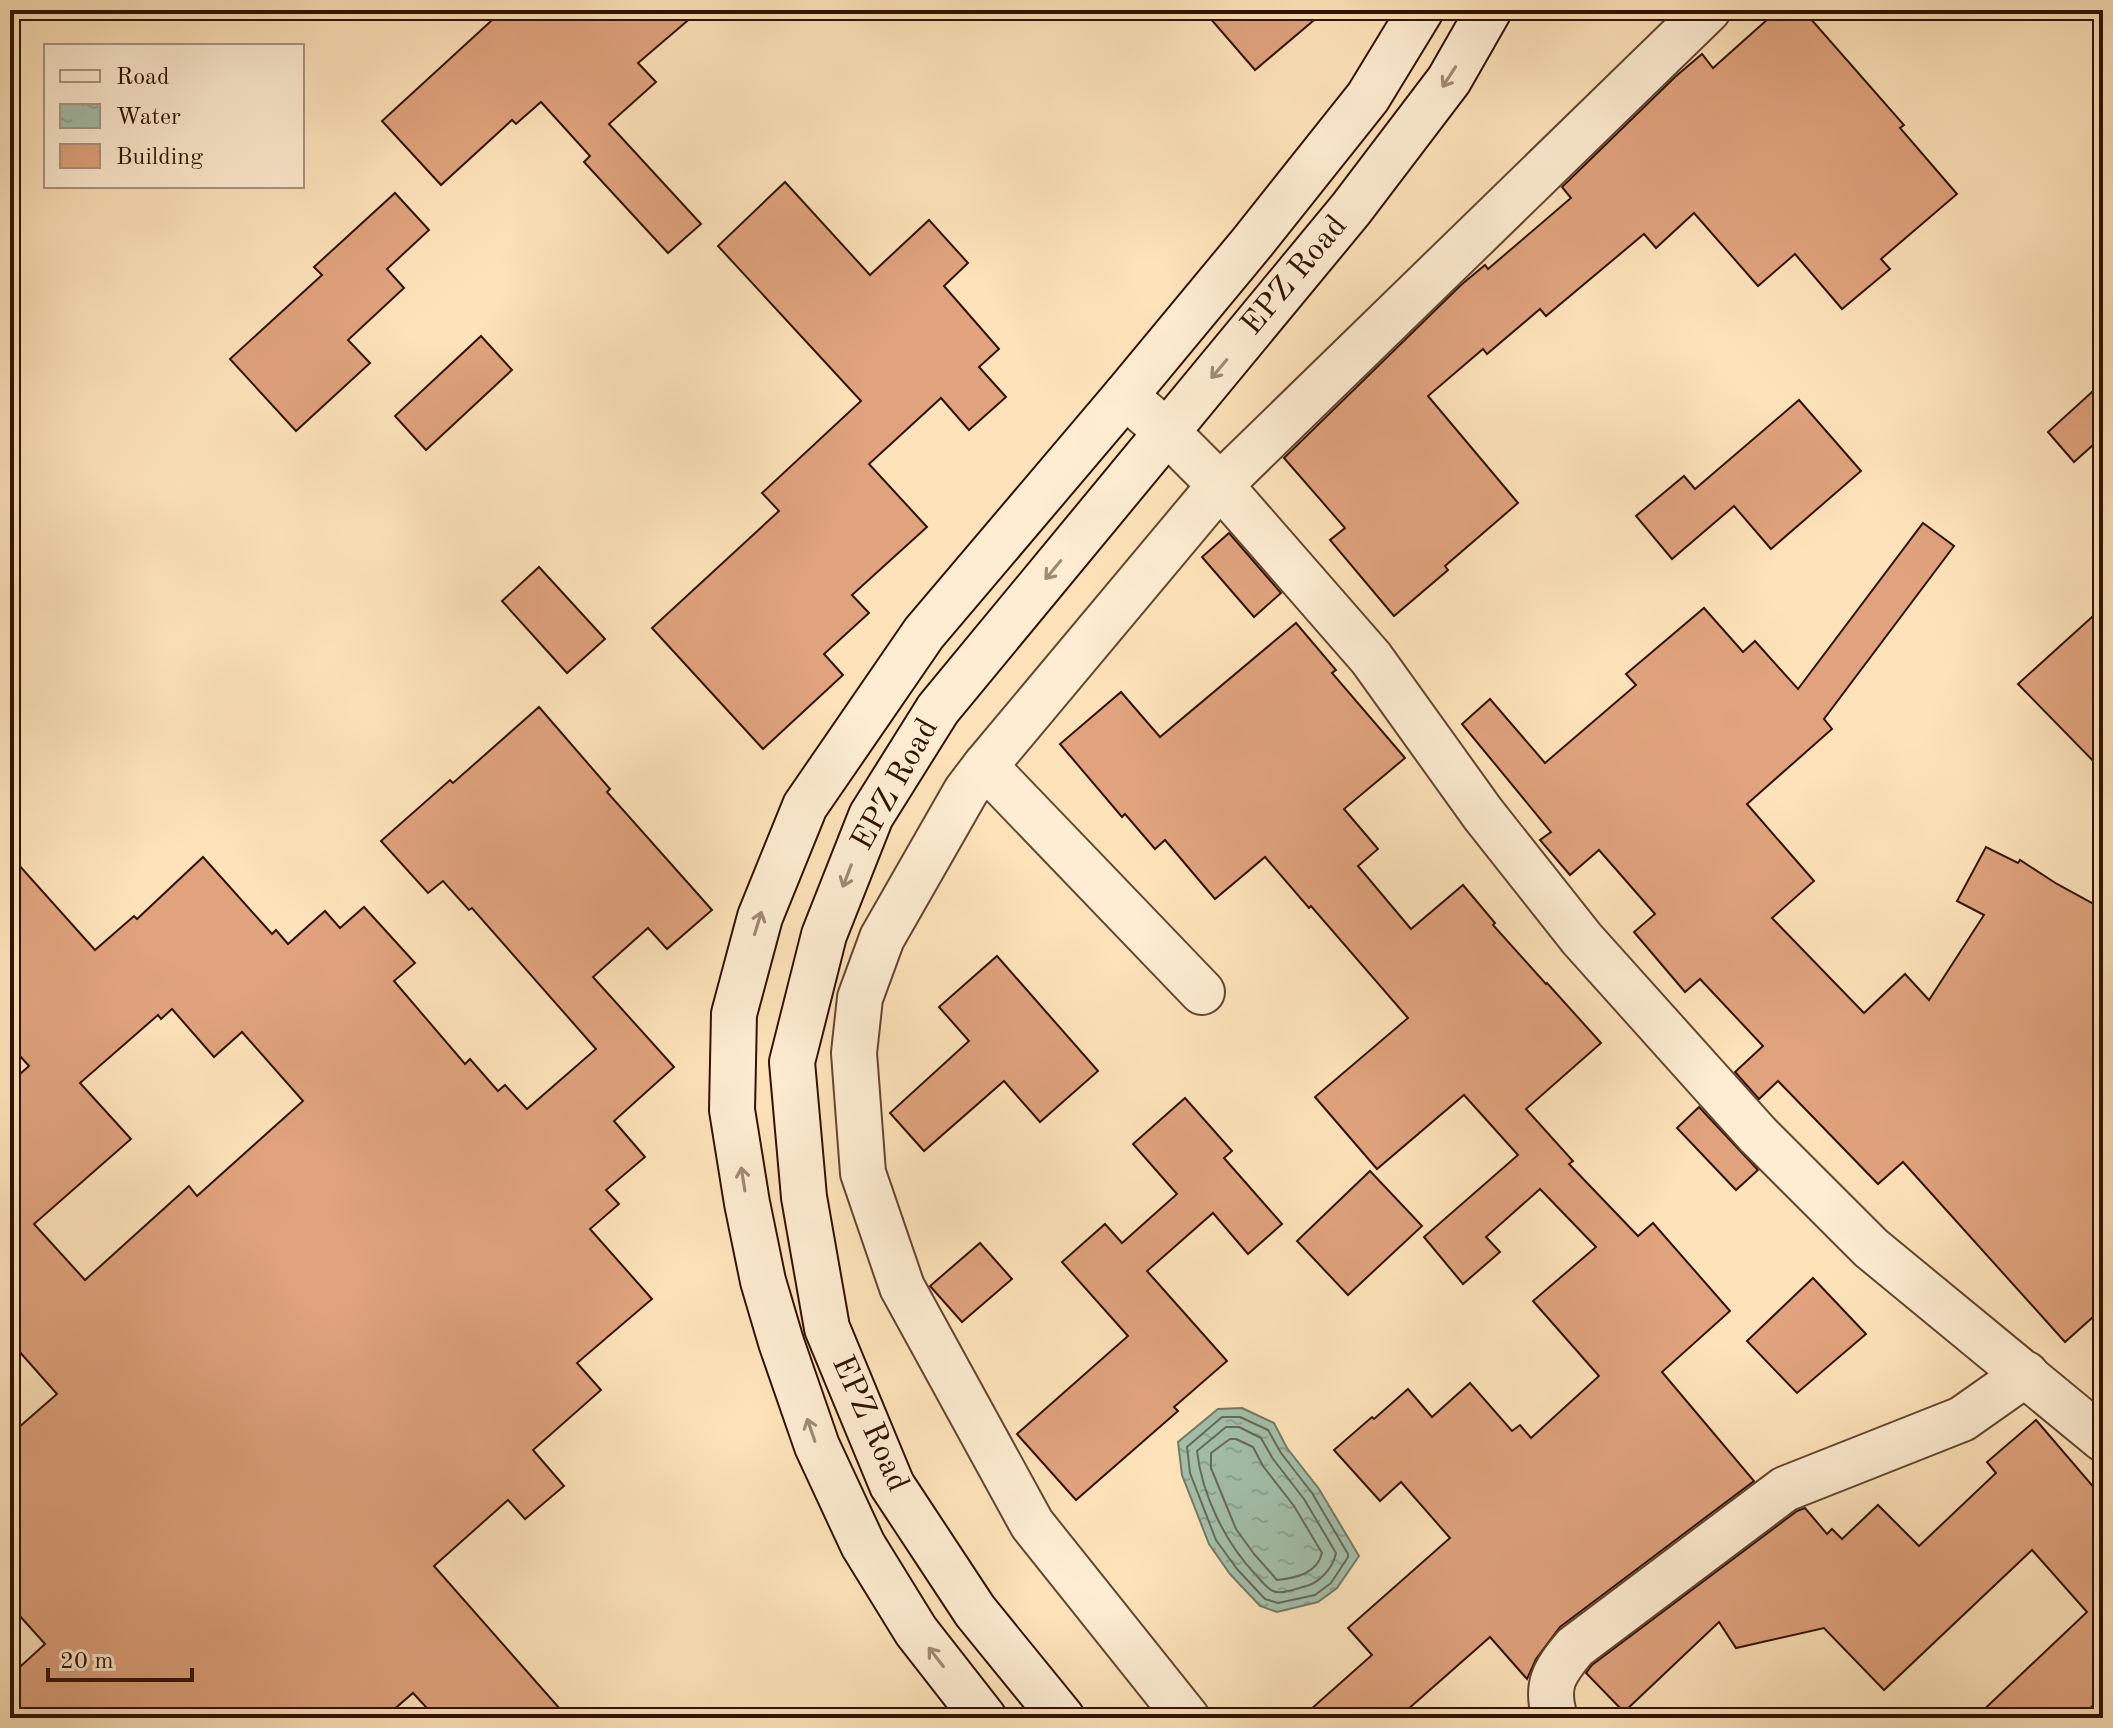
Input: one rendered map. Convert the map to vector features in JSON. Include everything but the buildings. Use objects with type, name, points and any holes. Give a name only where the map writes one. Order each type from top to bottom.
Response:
[{"type":"street","name":"EPZ Road","points":[[984,1718],[901,1607],[863,1545],[817,1446],[763,1281],[747,1203],[732,1110],[734,1014],[760,917],[805,806],[924,633],[1251,244],[1368,97],[1421,10]]},
{"type":"street","name":"EPZ Road","points":[[1062,1718],[975,1611],[892,1485],[827,1328],[804,1197],[792,1062],[824,935],[871,816],[938,709],[1360,198],[1449,80],[1489,10]]},
{"type":"street","points":[[1187,1718],[1032,1524],[902,1287],[863,1173],[854,1053],[860,998],[882,938],[966,791],[1220,485],[1708,10]]},
{"type":"street","points":[[1125,396],[1167,432],[1220,485],[1371,658],[1483,814],[1582,939],[1747,1124],[1871,1248],[2103,1439]]},
{"type":"street","points":[[985,766],[1202,992]]},
{"type":"street","points":[[1555,1718],[1550,1701],[1555,1670],[1575,1647],[1785,1489],[1962,1419],[2026,1374]]},
{"type":"water","points":[[1242,1408],[1274,1423],[1287,1448],[1319,1489],[1359,1556],[1337,1588],[1318,1602],[1277,1612],[1260,1606],[1230,1574],[1209,1544],[1182,1475],[1178,1442],[1218,1409]]}]
